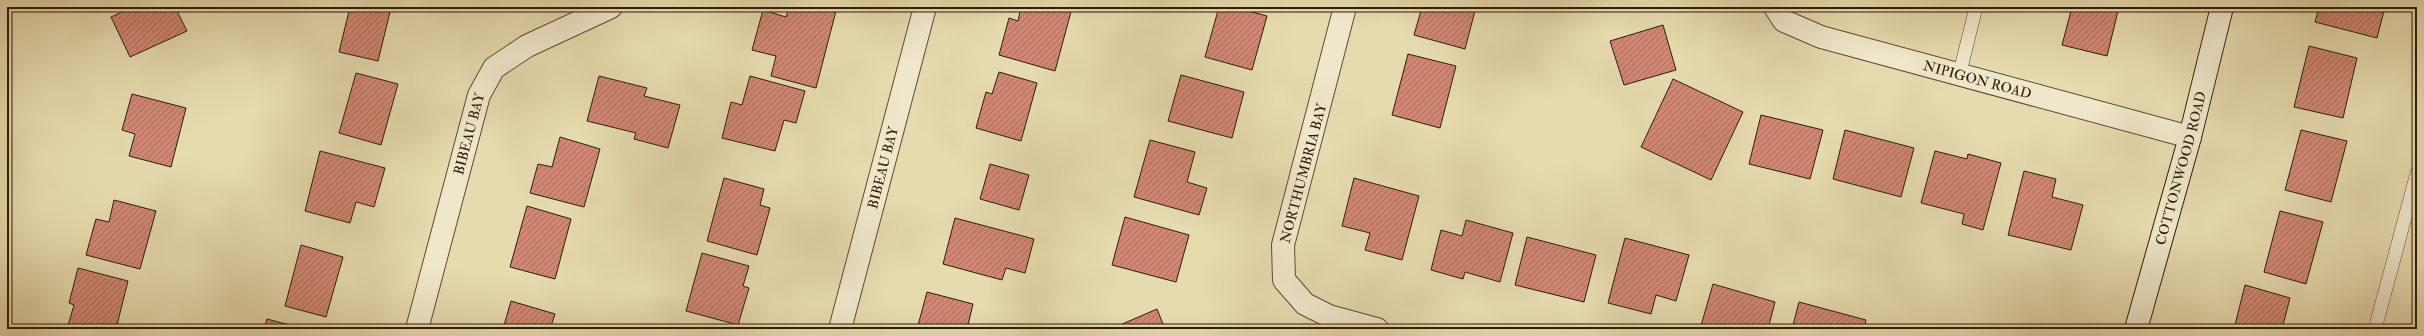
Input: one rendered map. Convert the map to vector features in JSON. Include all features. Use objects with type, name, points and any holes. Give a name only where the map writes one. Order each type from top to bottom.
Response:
[{"type":"street","name":"BIBEAU BAY","points":[[417,329],[479,95],[494,68],[527,46],[611,7]]},
{"type":"street","name":"BIBEAU BAY","points":[[840,329],[925,7]]},
{"type":"street","name":"NORTHUMBRIA BAY","points":[[1345,7],[1283,245],[1284,280],[1305,304],[1329,316],[1378,329]]},
{"type":"street","name":"NIPIGON ROAD","points":[[1775,7],[1784,21],[1821,37],[1959,76],[2190,136]]},
{"type":"street","name":"COTTONWOOD ROAD","points":[[2136,329],[2190,136],[2222,7]]},
{"type":"lane","points":[[1959,76],[1976,7]]},
{"type":"lane","points":[[2375,329],[2417,173]]},
{"type":"building","points":[[133,7],[175,7],[187,31],[130,57],[111,17]]},
{"type":"building","points":[[350,7],[391,8],[378,61],[339,52]]},
{"type":"building","points":[[789,7],[837,7],[816,88],[771,76],[776,56],[752,50],[763,10],[786,17]]},
{"type":"building","points":[[1021,7],[1072,8],[1055,71],[999,55],[1009,18],[1018,21]]},
{"type":"building","points":[[1219,7],[1234,7],[1267,16],[1252,70],[1205,57]]},
{"type":"building","points":[[1422,7],[1476,7],[1465,49],[1414,35]]},
{"type":"building","points":[[2072,7],[2119,7],[2107,56],[2062,45]]},
{"type":"building","points":[[2319,7],[2385,7],[2377,38],[2315,22]]},
{"type":"building","points":[[1663,25],[1676,70],[1624,85],[1610,41]]},
{"type":"building","points":[[2309,46],[2357,58],[2343,118],[2294,107]]},
{"type":"building","points":[[1408,54],[1456,66],[1440,128],[1392,115]]},
{"type":"building","points":[[999,72],[1037,83],[1021,141],[976,128],[986,92],[992,94]]},
{"type":"building","points":[[356,73],[398,84],[381,145],[339,133]]},
{"type":"building","points":[[1181,75],[1244,92],[1232,138],[1168,121]]},
{"type":"building","points":[[599,76],[647,88],[644,96],[680,105],[668,148],[634,139],[636,133],[587,121]]},
{"type":"building","points":[[750,76],[805,91],[796,123],[784,120],[775,151],[722,138],[731,102],[742,105]]},
{"type":"building","points":[[1673,79],[1743,112],[1711,180],[1641,147]]},
{"type":"building","points":[[132,94],[186,108],[171,167],[129,156],[135,134],[122,130]]},
{"type":"building","points":[[1761,115],[1823,130],[1810,179],[1749,164]]},
{"type":"building","points":[[1845,130],[1914,148],[1901,197],[1833,179]]},
{"type":"building","points":[[2301,130],[2347,141],[2331,202],[2285,190]]},
{"type":"building","points":[[560,137],[600,149],[584,207],[530,193],[538,164],[552,167]]},
{"type":"building","points":[[1150,140],[1195,152],[1187,182],[1207,188],[1199,215],[1134,197]]},
{"type":"building","points":[[320,151],[385,168],[374,207],[356,202],[350,223],[305,211]]},
{"type":"building","points":[[1935,151],[1967,159],[1968,154],[2001,163],[1983,230],[1962,224],[1964,214],[1921,203]]},
{"type":"building","points":[[990,164],[1029,175],[1019,210],[980,199]]},
{"type":"building","points":[[2024,171],[2056,179],[2052,197],[2083,205],[2071,250],[2008,235]]},
{"type":"building","points":[[724,178],[764,189],[760,205],[770,208],[757,255],[707,241]]},
{"type":"building","points":[[1354,178],[1419,196],[1402,260],[1365,250],[1370,233],[1342,226]]},
{"type":"building","points":[[114,200],[156,211],[140,269],[86,255],[96,219],[109,222]]},
{"type":"building","points":[[527,206],[571,219],[555,279],[510,267]]},
{"type":"building","points":[[2280,211],[2323,222],[2306,284],[2264,272]]},
{"type":"building","points":[[1125,217],[1189,235],[1176,282],[1112,265]]},
{"type":"building","points":[[955,218],[1034,239],[1025,273],[1006,268],[1002,280],[943,264]]},
{"type":"building","points":[[1466,220],[1513,233],[1500,282],[1465,272],[1463,279],[1431,270],[1441,230],[1462,236]]},
{"type":"building","points":[[1527,237],[1596,255],[1584,302],[1515,285]]},
{"type":"building","points":[[1625,238],[1689,255],[1676,301],[1656,295],[1651,314],[1608,303]]},
{"type":"building","points":[[301,245],[343,257],[326,317],[285,306]]},
{"type":"building","points":[[702,253],[749,266],[743,286],[749,288],[738,325],[686,311]]},
{"type":"building","points":[[78,268],[128,281],[116,329],[67,329],[74,305],[69,303]]},
{"type":"building","points":[[1713,284],[1775,302],[1768,329],[1700,329]]},
{"type":"building","points":[[2245,285],[2290,298],[2282,329],[2234,329]]},
{"type":"building","points":[[927,292],[973,304],[967,329],[917,329]]},
{"type":"building","points":[[511,301],[555,314],[550,329],[503,329]]},
{"type":"building","points":[[1799,302],[1866,320],[1864,329],[1792,329]]},
{"type":"building","points":[[1157,309],[1165,329],[1113,329],[1113,328]]},
{"type":"building","points":[[267,319],[305,329],[264,329]]}]
